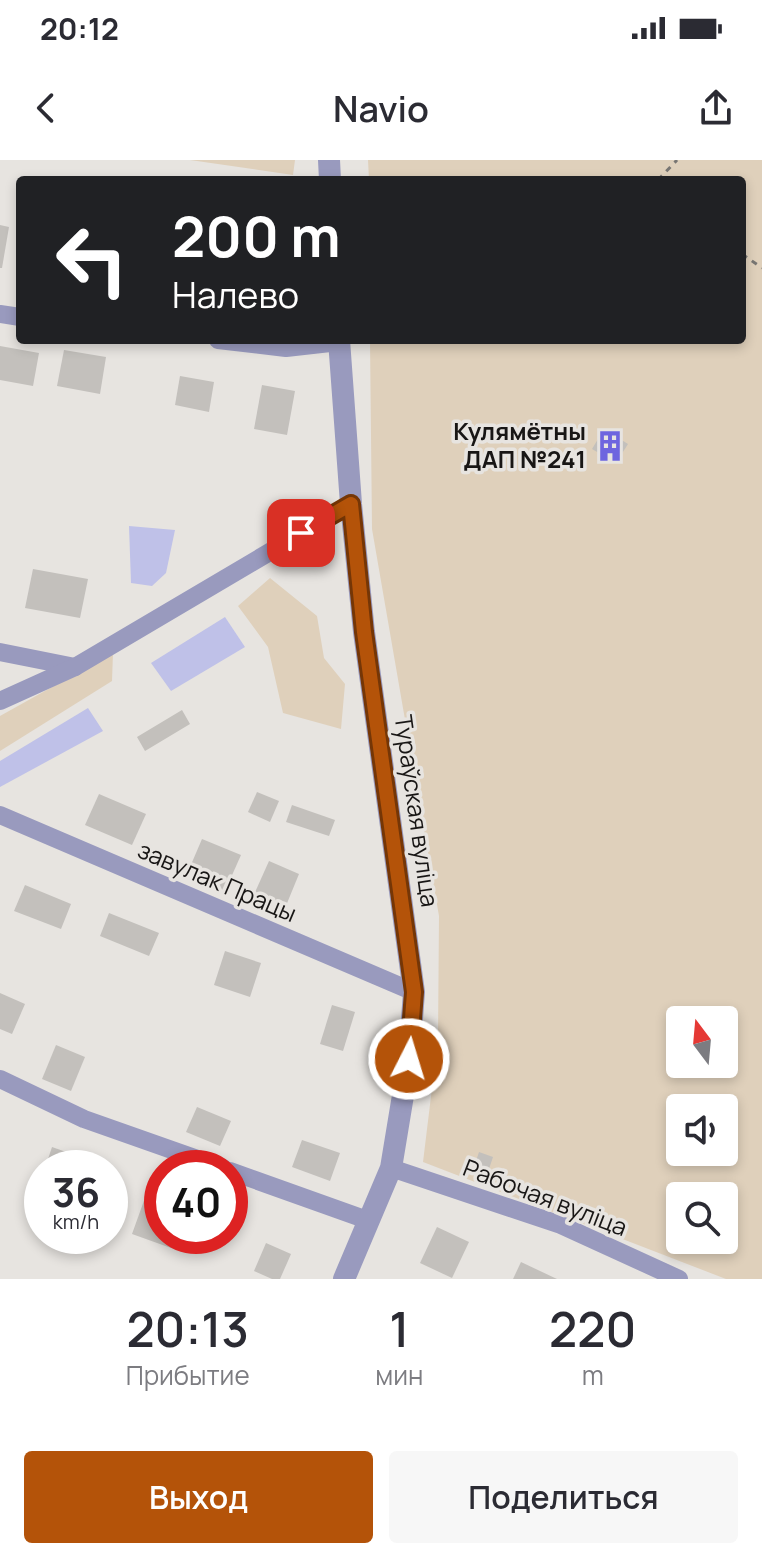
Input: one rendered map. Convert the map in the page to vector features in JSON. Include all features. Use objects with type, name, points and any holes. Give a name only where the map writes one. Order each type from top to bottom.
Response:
[{"type":"street","points":[[252,344],[286,348],[316,344]]},
{"type":"street","name":"Тураўская вуліца","points":[[339,344],[364,632],[414,992],[409,1059],[391,1168],[344,1279]]},
{"type":"street","points":[[0,701],[75,667],[351,504]]},
{"type":"street","points":[[0,652],[75,667]]},
{"type":"street","name":"завулак Працы","points":[[0,815],[414,992]]},
{"type":"street","points":[[0,1079],[84,1119],[172,1150]]},
{"type":"street","name":"Рабочая вуліца","points":[[391,1168],[561,1225],[679,1279]]},
{"type":"street","points":[[248,1177],[370,1221]]},
{"type":"path","points":[[662,176],[677,160]]},
{"type":"shaded area","points":[[190,160],[295,160],[293,175]]},
{"type":"shaded area","points":[[368,160],[762,160],[762,1279],[726,1279],[423,1162],[438,1039],[439,916],[372,529],[370,344],[746,344],[746,176],[369,176]]},
{"type":"shaded area","points":[[270,578],[317,616],[324,658],[345,684],[341,729],[283,713],[268,647],[238,606]]},
{"type":"shaded area","points":[[113,653],[112,681],[0,751],[0,716]]},
{"type":"water","points":[[129,526],[175,530],[166,573],[152,586],[131,583]]},
{"type":"water","points":[[225,617],[245,647],[171,691],[151,663]]},
{"type":"water","points":[[88,708],[103,731],[0,787],[0,761]]},
{"type":"building","points":[[0,225],[9,227],[2,268],[0,268]]},
{"type":"building","points":[[0,346],[39,353],[33,386],[0,380]]},
{"type":"building","points":[[64,350],[106,357],[100,394],[57,386]]},
{"type":"building","points":[[180,376],[214,382],[209,412],[175,405]]},
{"type":"building","points":[[262,385],[295,391],[287,435],[254,429]]},
{"type":"building","name":"Кулямётны ДАП №241","points":[[604,429],[628,444],[616,463],[592,449]]},
{"type":"building","points":[[33,569],[88,579],[80,618],[25,608]]},
{"type":"building","points":[[182,710],[190,724],[145,751],[137,737]]},
{"type":"building","points":[[257,792],[279,801],[270,822],[248,812]]},
{"type":"building","points":[[99,794],[146,814],[132,845],[85,825]]},
{"type":"building","points":[[292,805],[335,820],[329,836],[286,822]]},
{"type":"building","points":[[202,839],[241,855],[225,891],[187,874]]},
{"type":"building","points":[[269,861],[299,874],[283,913],[252,899]]},
{"type":"building","points":[[25,885],[71,904],[61,929],[14,911]]},
{"type":"building","points":[[109,913],[159,933],[149,956],[100,936]]},
{"type":"building","points":[[225,951],[261,963],[250,997],[214,985]]},
{"type":"building","points":[[0,993],[25,1004],[12,1034],[0,1029]]},
{"type":"building","points":[[332,1005],[355,1012],[343,1051],[320,1044]]},
{"type":"building","points":[[56,1045],[85,1057],[71,1091],[42,1079]]},
{"type":"building","points":[[197,1107],[231,1121],[220,1146],[186,1132]]},
{"type":"building","points":[[302,1140],[340,1153],[330,1181],[292,1167]]},
{"type":"building","points":[[479,1152],[493,1157],[489,1169],[475,1164]]},
{"type":"building","points":[[144,1201],[144,1238],[132,1234]]},
{"type":"building","points":[[437,1227],[469,1242],[452,1278],[420,1263]]},
{"type":"building","points":[[266,1243],[291,1254],[280,1279],[254,1271]]},
{"type":"building","points":[[521,1262],[557,1279],[513,1279]]},
{"type":"place","name":"Кулямётны ДАП №241","points":[[610,446]]},
{"type":"route","points":[[301,533],[351,504],[364,632],[414,992],[409,1059]]}]
